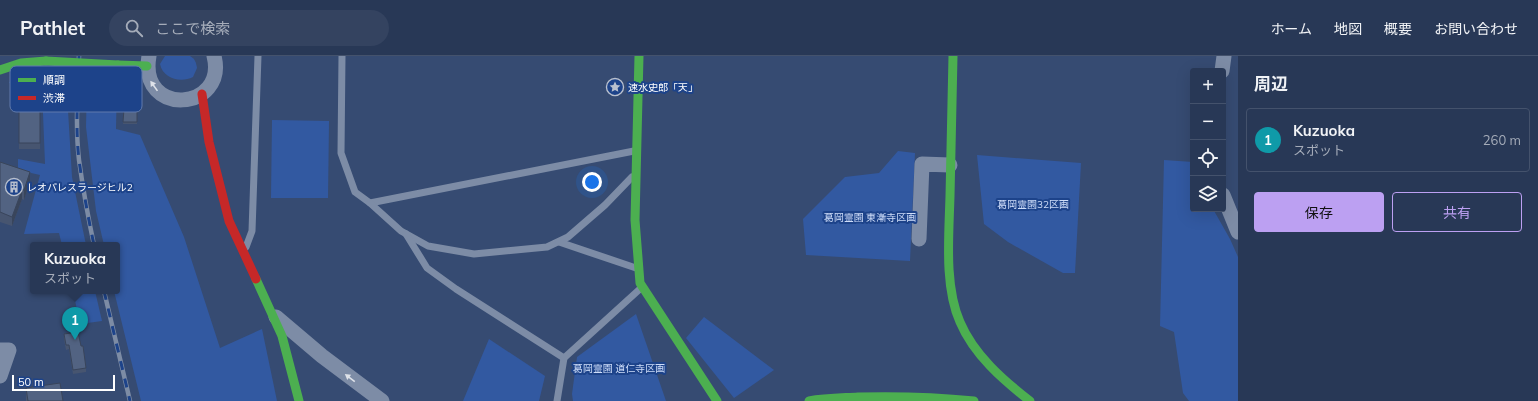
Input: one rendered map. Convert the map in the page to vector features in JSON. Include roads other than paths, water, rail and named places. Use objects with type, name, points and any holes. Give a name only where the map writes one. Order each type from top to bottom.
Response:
[{"type":"street","points":[[13,66],[22,63],[46,61],[118,65],[148,61],[148,74],[152,85],[160,93],[170,99],[181,101],[192,99],[202,94],[209,87],[214,78],[216,68],[214,56]]},
{"type":"street","points":[[639,56],[635,220],[640,282],[717,401]]},
{"type":"street","points":[[953,56],[949,253],[951,282],[956,309],[964,330],[976,348],[997,373],[1030,401]]},
{"type":"street","points":[[1222,68],[1224,56]]},
{"type":"street","points":[[0,70],[10,67]]},
{"type":"street","points":[[202,94],[209,142],[229,222],[282,336],[299,401]]},
{"type":"street","points":[[919,239],[922,164],[950,165]]},
{"type":"street","points":[[1226,202],[1237,227]]},
{"type":"street","points":[[271,314],[322,356],[382,401]]},
{"type":"street","points":[[0,350],[9,350],[0,376]]},
{"type":"street","points":[[809,401],[823,398],[898,396],[949,398],[974,401]]},
{"type":"lane","points":[[243,253],[252,231],[258,56]]},
{"type":"lane","points":[[342,56],[341,153],[356,192],[405,233],[428,246],[474,254],[547,247],[568,237],[600,209],[637,172]]},
{"type":"lane","points":[[370,203],[637,150]]},
{"type":"lane","points":[[405,233],[427,268],[456,289],[564,358]]},
{"type":"lane","points":[[558,242],[639,269]]},
{"type":"lane","points":[[558,401],[564,358],[643,286]]},
{"type":"railway","points":[[79,56],[79,66]]},
{"type":"railway","points":[[77,112],[79,160],[93,242]]},
{"type":"railway","points":[[105,294],[130,401]]},
{"type":"place","name":"速水史郎「天」","points":[[615,87]]},
{"type":"place","name":"レオパレスラージヒル2","points":[[14,187]]},
{"type":"place","name":"Kuzuoka","points":[[75,340]]},
{"type":"park label","name":"葛岡霊園32区画","points":[[1033,204]]},
{"type":"park label","name":"葛岡霊園 東漸寺区画","points":[[870,217]]},
{"type":"park label","name":"葛岡霊園 道仁寺区画","points":[[619,368]]}]
